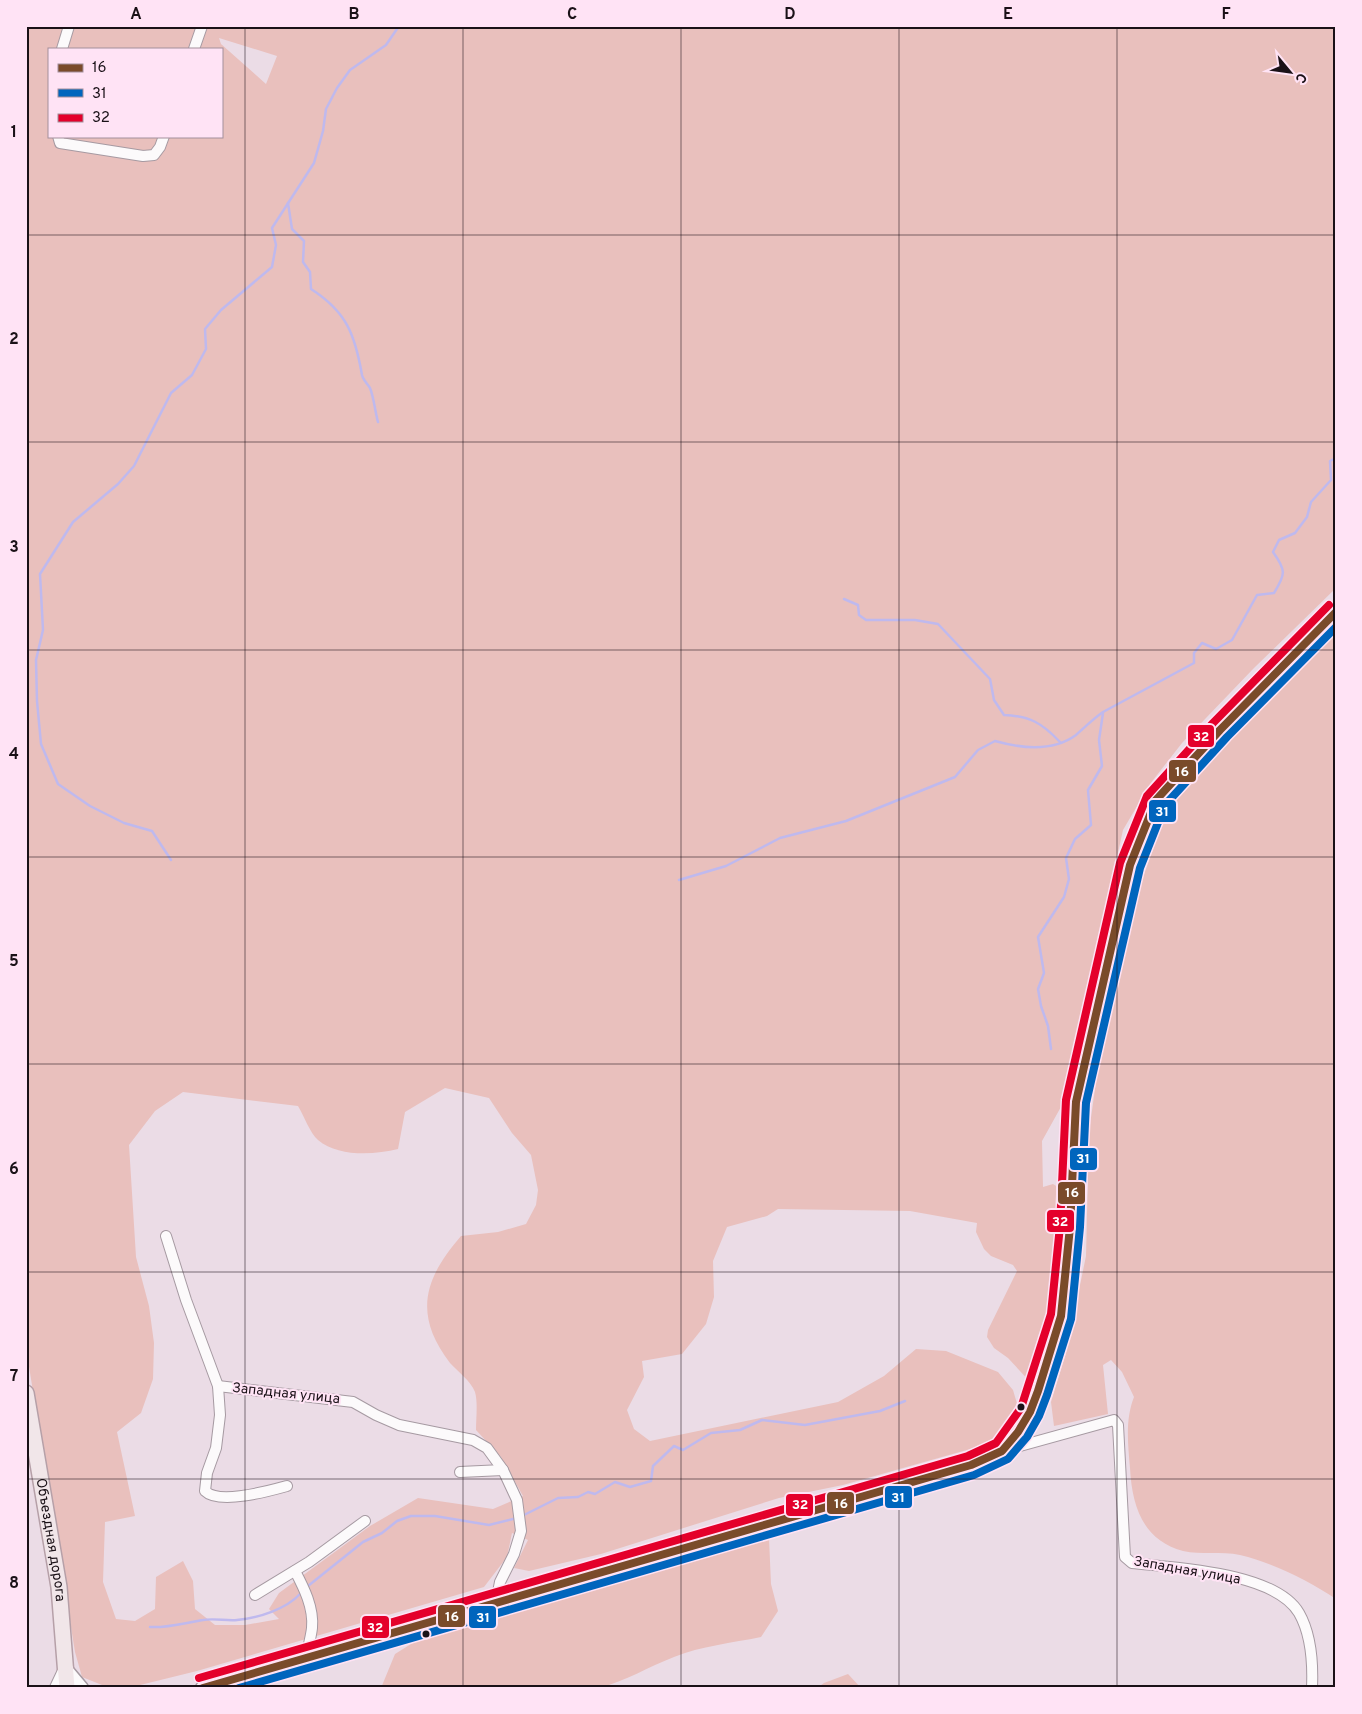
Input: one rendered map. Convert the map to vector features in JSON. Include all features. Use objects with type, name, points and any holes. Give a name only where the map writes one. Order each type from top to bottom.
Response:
[{"type":"main road","name":"Объездная дорога","points":[[26,1393],[58,1587],[67,1688]]},
{"type":"main road","points":[[58,1688],[66,1668]]},
{"type":"street","points":[[62,48],[69,26]]},
{"type":"street","points":[[194,48],[202,26]]},
{"type":"street","points":[[59,138],[60,143],[143,156],[154,155],[163,138]]},
{"type":"street","points":[[202,1688],[971,1465],[1002,1451],[1018,1432],[1030,1412],[1061,1316],[1070,1227],[1076,1102],[1130,865],[1156,800],[1220,730],[1336,612]]},
{"type":"street","name":"Западная улица","points":[[166,1236],[199,1337],[218,1386],[354,1402],[399,1425],[473,1440],[487,1448],[503,1470],[517,1500],[521,1531],[514,1554],[500,1582],[496,1602]]},
{"type":"street","points":[[218,1386],[220,1415],[216,1448],[207,1473],[205,1491],[212,1496],[259,1494],[287,1486]]},
{"type":"street","name":"Западная улица","points":[[1002,1451],[1114,1420],[1118,1425],[1125,1557],[1132,1563],[1228,1575],[1273,1588],[1299,1613],[1313,1658],[1312,1688]]},
{"type":"street","points":[[460,1472],[503,1470]]},
{"type":"street","points":[[255,1595],[295,1571],[365,1521]]},
{"type":"street","points":[[295,1571],[303,1586],[312,1613],[312,1628],[307,1656]]},
{"type":"street","points":[[66,1668],[82,1688]]},
{"type":"shaded area","points":[[26,26],[1336,26],[1336,588],[1254,668],[1182,743],[1150,784],[1123,830],[1062,1105],[1042,1141],[1043,1187],[1053,1184],[1061,1189],[1065,1237],[1057,1305],[1052,1327],[1033,1385],[1008,1358],[994,1348],[987,1337],[988,1330],[1017,1271],[1013,1265],[991,1256],[984,1249],[976,1232],[977,1223],[910,1211],[778,1209],[767,1216],[727,1227],[713,1261],[714,1297],[706,1324],[682,1354],[642,1361],[644,1377],[627,1410],[634,1429],[650,1441],[838,1402],[884,1376],[916,1349],[946,1351],[998,1372],[1013,1390],[1018,1407],[1015,1422],[995,1442],[843,1485],[779,1498],[601,1554],[529,1571],[514,1568],[528,1540],[512,1533],[507,1557],[484,1587],[197,1671],[128,1688],[107,1687],[82,1677],[75,1652],[26,1348]],"holes":[[[219,38],[277,56],[266,84],[221,44]],[[445,1088],[489,1098],[512,1133],[531,1155],[538,1190],[536,1205],[526,1224],[498,1232],[461,1236],[438,1267],[428,1297],[427,1313],[438,1345],[450,1363],[467,1380],[475,1392],[477,1406],[476,1430],[501,1457],[523,1496],[493,1509],[418,1498],[370,1526],[279,1593],[269,1609],[279,1619],[245,1625],[215,1625],[195,1609],[193,1581],[183,1561],[156,1577],[155,1609],[135,1621],[116,1619],[103,1582],[105,1522],[135,1516],[117,1432],[141,1413],[153,1379],[154,1343],[149,1306],[136,1257],[129,1145],[155,1111],[183,1092],[298,1106],[315,1137],[326,1146],[346,1152],[378,1153],[398,1149],[405,1112]]]},
{"type":"shaded area","points":[[1336,631],[1336,1599],[1277,1567],[1240,1555],[1183,1551],[1169,1546],[1149,1530],[1137,1508],[1131,1482],[1128,1432],[1129,1414],[1134,1397],[1122,1372],[1111,1360],[1103,1365],[1108,1414],[1054,1426],[1051,1402],[1066,1353],[1086,1256],[1089,1132],[1104,1024],[1136,897],[1167,810],[1202,766],[1251,711]]},
{"type":"shaded area","points":[[769,1538],[771,1584],[778,1611],[761,1637],[684,1653],[618,1682],[599,1688],[381,1688],[395,1654],[427,1634],[490,1614]]},
{"type":"shaded area","points":[[848,1674],[861,1688],[817,1688],[824,1683]]},
{"type":"waterway","points":[[171,860],[152,831],[124,823],[90,806],[58,784],[41,744],[37,701],[36,660],[43,630],[40,574],[73,522],[118,484],[134,466],[171,393],[192,375],[206,349],[205,329],[221,310],[272,267],[276,245],[272,228],[314,163],[323,131],[326,109],[337,88],[350,70],[386,45],[399,26]]},
{"type":"waterway","points":[[288,203],[292,229],[304,241],[303,262],[310,272],[311,289],[333,307],[347,326],[356,348],[364,380],[370,388],[378,422]]},
{"type":"waterway","points":[[679,880],[726,866],[780,838],[846,821],[955,777],[978,750],[995,741],[1036,747],[1057,744],[1067,740],[1076,735],[1103,712],[1194,663],[1194,653],[1202,643],[1216,649],[1232,640],[1257,595],[1274,593],[1278,587],[1283,572],[1273,552],[1279,540],[1295,533],[1307,517],[1311,502],[1331,480],[1330,461],[1336,458]]},
{"type":"waterway","points":[[844,599],[858,605],[859,615],[866,620],[915,620],[938,624],[990,679],[994,700],[1004,715],[1021,717],[1035,722],[1060,742]]},
{"type":"waterway","points":[[1051,1049],[1048,1026],[1041,1006],[1038,989],[1044,973],[1038,937],[1064,897],[1069,879],[1066,858],[1075,839],[1091,825],[1088,790],[1102,766],[1099,740],[1103,713]]},
{"type":"waterway","points":[[522,1516],[558,1498],[578,1497],[588,1492],[595,1494],[615,1482],[630,1487],[651,1481],[653,1466],[674,1446],[683,1450],[711,1433],[740,1430],[762,1420],[805,1425],[880,1411],[905,1401]]},
{"type":"waterway","points":[[308,1586],[363,1542],[382,1533],[397,1521],[411,1516],[435,1516],[489,1525],[517,1518]]},
{"type":"waterway","points":[[150,1627],[170,1626],[207,1619],[245,1619],[272,1612],[300,1594]]},
{"type":"transit line","name":"32","points":[[199,1678],[968,1456],[996,1443],[1021,1408],[1051,1314],[1060,1226],[1066,1100],[1120,863],[1147,796],[1213,723],[1329,605]]},
{"type":"transit line","name":"16","points":[[203,1688],[971,1465],[1002,1451],[1018,1432],[1030,1412],[1061,1316],[1070,1227],[1076,1102],[1130,865],[1156,800],[1220,730],[1336,612]]},
{"type":"transit line","name":"31","points":[[239,1688],[974,1475],[1008,1459],[1027,1437],[1039,1416],[1071,1319],[1080,1227],[1086,1103],[1140,868],[1165,805],[1227,737],[1336,627]]}]
